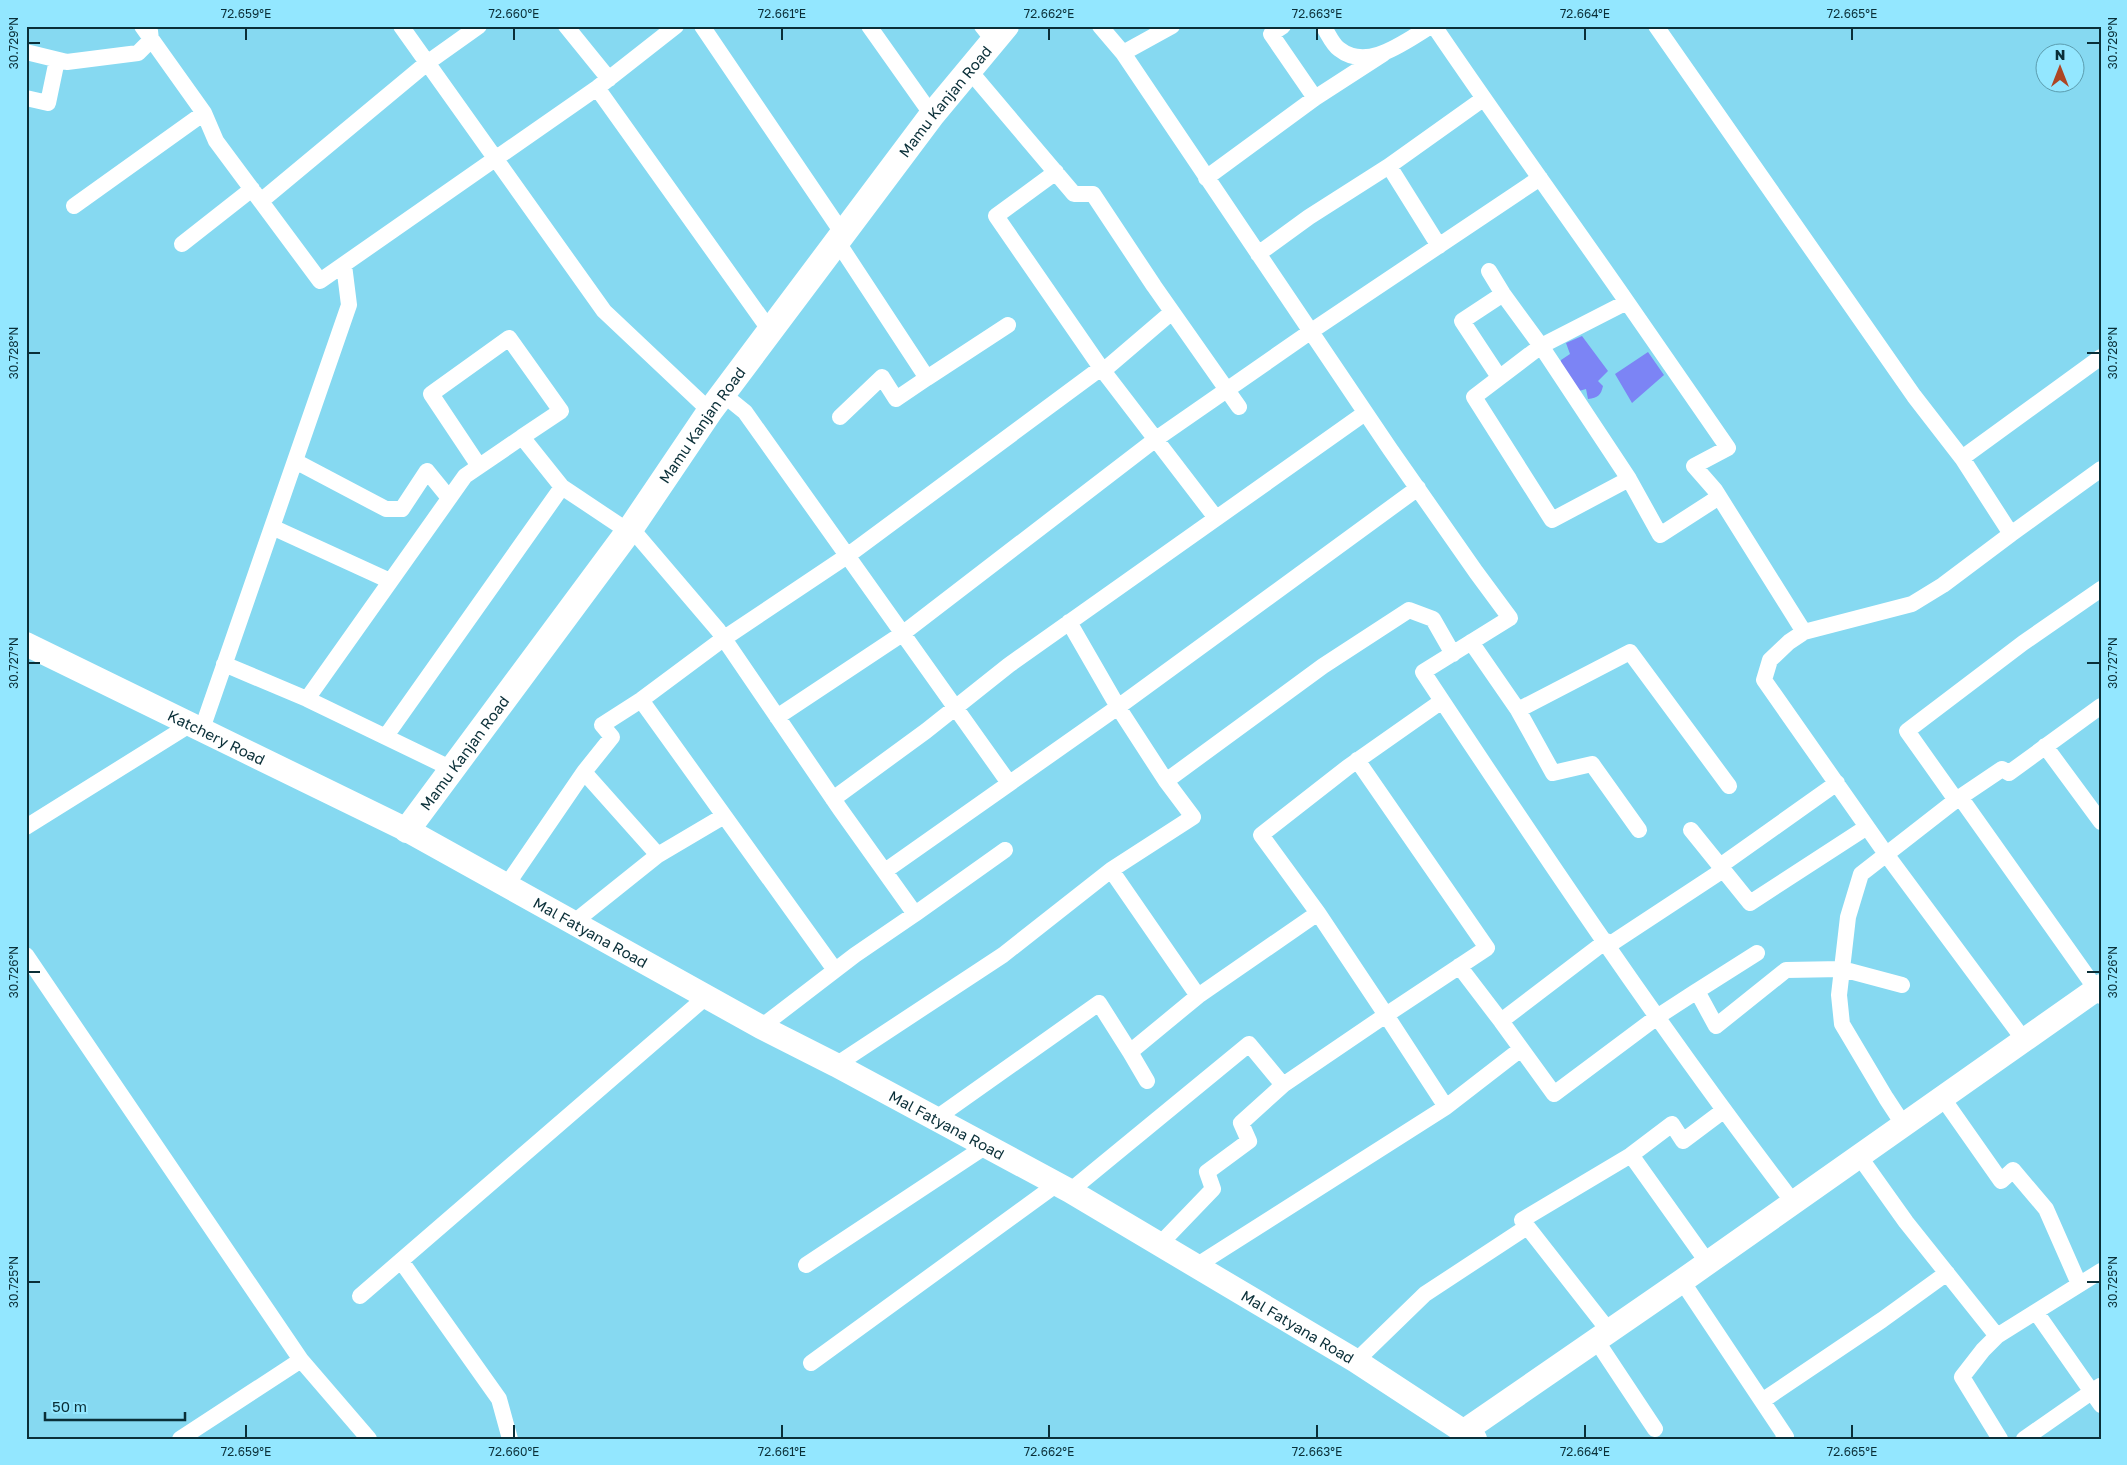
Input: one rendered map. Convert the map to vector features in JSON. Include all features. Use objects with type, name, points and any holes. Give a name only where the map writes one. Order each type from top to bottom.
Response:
[{"type":"main road","name":"Mamu Kanjan Road","points":[[407,830],[629,530],[717,403],[932,115],[969,70],[994,31]]},
{"type":"main road","name":"Katchery Road","points":[[26,644],[407,830]]},
{"type":"main road","name":"Mal Fatyana Road","points":[[407,830],[761,1026],[1064,1187],[1161,1243],[1356,1362],[1469,1435]]},
{"type":"main road","points":[[1469,1435],[1603,1336],[1942,1097],[2099,990]]},
{"type":"street","points":[[400,26],[604,311],[717,403],[744,412],[1009,783]]},
{"type":"street","points":[[182,244],[256,195],[427,63],[479,26]]},
{"type":"street","points":[[566,26],[770,332]]},
{"type":"street","points":[[26,52],[67,62],[138,53],[149,31],[204,113],[216,141],[320,280],[603,84],[676,26]]},
{"type":"street","points":[[702,26],[840,238],[927,378]]},
{"type":"street","points":[[868,26],[932,115]]},
{"type":"street","points":[[1100,26],[1123,53],[1310,332],[1476,572],[1510,618],[1423,672],[1657,1017],[1723,1111],[1793,1202]]},
{"type":"street","points":[[1123,53],[1172,26]]},
{"type":"street","points":[[1284,26],[1271,34],[1315,98]]},
{"type":"street","points":[[1323,26],[1338,49],[1358,58],[1383,54]]},
{"type":"street","points":[[1206,178],[1315,98],[1383,54],[1433,26],[1728,448],[1694,466],[1719,497],[1804,632]]},
{"type":"street","points":[[1656,26],[1914,396],[1962,458],[2010,534]]},
{"type":"street","points":[[26,98],[48,103],[58,60]]},
{"type":"street","points":[[969,70],[1074,194],[1093,194],[1172,312],[1239,407]]},
{"type":"street","points":[[1258,254],[1309,217],[1389,166],[1483,99]]},
{"type":"street","points":[[74,206],[204,113]]},
{"type":"street","points":[[1389,166],[1438,246]]},
{"type":"street","points":[[1056,172],[996,216],[1102,369],[1216,518]]},
{"type":"street","points":[[777,717],[902,634],[1156,440],[1310,332],[1540,178]]},
{"type":"street","points":[[26,828],[196,727],[224,664],[349,305],[344,265]]},
{"type":"street","points":[[1489,271],[1629,479],[1660,535],[1719,497]]},
{"type":"street","points":[[1499,378],[1462,321],[1503,294]]},
{"type":"street","points":[[1627,302],[1540,346],[1474,397],[1552,520],[1629,479]]},
{"type":"street","points":[[506,886],[584,772],[612,737],[602,725],[641,700],[723,639],[846,556],[1102,369],[1172,312]]},
{"type":"street","points":[[840,417],[882,377],[896,400],[1008,325]]},
{"type":"street","points":[[307,699],[465,476],[562,411],[509,338],[431,394],[479,466]]},
{"type":"street","points":[[1962,458],[2101,357]]},
{"type":"street","points":[[833,798],[1009,665],[1366,412]]},
{"type":"street","points":[[522,437],[562,487],[629,530],[723,639],[915,914]]},
{"type":"street","points":[[295,462],[386,508],[402,509],[427,471],[449,498]]},
{"type":"street","points":[[2024,1040],[1886,854],[1764,680],[1770,660],[1789,642],[1804,632],[1912,604],[1943,585],[2101,469]]},
{"type":"street","points":[[386,736],[475,613],[562,487]]},
{"type":"street","points":[[884,871],[1118,707],[1418,488]]},
{"type":"street","points":[[272,526],[390,581]]},
{"type":"street","points":[[2099,990],[1907,731],[2023,643],[2101,589]]},
{"type":"street","points":[[1166,781],[1323,666],[1409,610],[1433,618],[1453,654]]},
{"type":"street","points":[[836,1065],[1003,955],[1112,870],[1193,816],[1166,781],[1118,707],[1069,622]]},
{"type":"street","points":[[1472,642],[1518,710],[1553,773],[1592,764],[1639,830]]},
{"type":"street","points":[[1518,710],[1630,652],[1729,786]]},
{"type":"street","points":[[224,664],[307,699],[452,769]]},
{"type":"street","points":[[641,700],[835,970]]},
{"type":"street","points":[[1442,701],[1357,760],[1261,835],[1318,913],[1446,1107]]},
{"type":"street","points":[[1904,1124],[1886,1098],[1842,1024],[1840,995],[1848,917],[1861,874],[1959,799],[2002,769],[2009,773],[2101,706]]},
{"type":"street","points":[[2045,746],[2098,812]]},
{"type":"street","points":[[1161,1243],[1213,1189],[1207,1172],[1249,1141],[1241,1123],[1282,1085],[1487,948],[1357,760]]},
{"type":"street","points":[[584,772],[658,855]]},
{"type":"street","points":[[1501,1021],[1607,943],[1721,868],[1836,783]]},
{"type":"street","points":[[573,923],[658,855],[724,816]]},
{"type":"street","points":[[1691,830],[1750,903],[1867,827]]},
{"type":"street","points":[[761,1026],[835,970],[1005,850]]},
{"type":"street","points":[[1112,870],[1198,996]]},
{"type":"street","points":[[1130,1052],[1198,996],[1318,913]]},
{"type":"street","points":[[1459,966],[1554,1094],[1657,1017],[1756,953]]},
{"type":"street","points":[[26,955],[300,1360],[369,1439]]},
{"type":"street","points":[[1697,991],[1716,1026],[1786,970],[1842,969],[1902,985]]},
{"type":"street","points":[[360,1296],[706,996]]},
{"type":"street","points":[[935,1119],[1099,1003],[1147,1081]]},
{"type":"street","points":[[811,1363],[1064,1187],[1249,1044],[1282,1085]]},
{"type":"street","points":[[1196,1266],[1446,1107],[1521,1050]]},
{"type":"street","points":[[1942,1097],[2001,1181],[2013,1170],[2046,1209],[2079,1284]]},
{"type":"street","points":[[1654,1429],[1603,1336],[1522,1220],[1631,1156],[1672,1124],[1684,1141],[1723,1111]]},
{"type":"street","points":[[806,1265],[986,1146]]},
{"type":"street","points":[[1631,1156],[1708,1263]]},
{"type":"street","points":[[1859,1156],[1906,1222],[1997,1336]]},
{"type":"street","points":[[1356,1362],[1425,1294],[1527,1227]]},
{"type":"street","points":[[401,1261],[499,1399],[510,1439]]},
{"type":"street","points":[[2000,1439],[1962,1377],[1983,1350],[1997,1336],[2101,1271]]},
{"type":"street","points":[[1762,1400],[1882,1320],[1947,1273]]},
{"type":"street","points":[[1682,1281],[1786,1437],[1783,1439]]},
{"type":"street","points":[[2024,1439],[2098,1394],[2036,1312]]},
{"type":"street","points":[[180,1439],[300,1360]]},
{"type":"water","points":[[1582,336],[1608,371],[1598,381],[1603,386],[1600,394],[1597,397],[1588,399],[1586,389],[1572,393],[1560,368],[1561,360],[1570,354],[1566,343]]},
{"type":"water","points":[[1648,352],[1664,375],[1632,403],[1615,374]]}]
